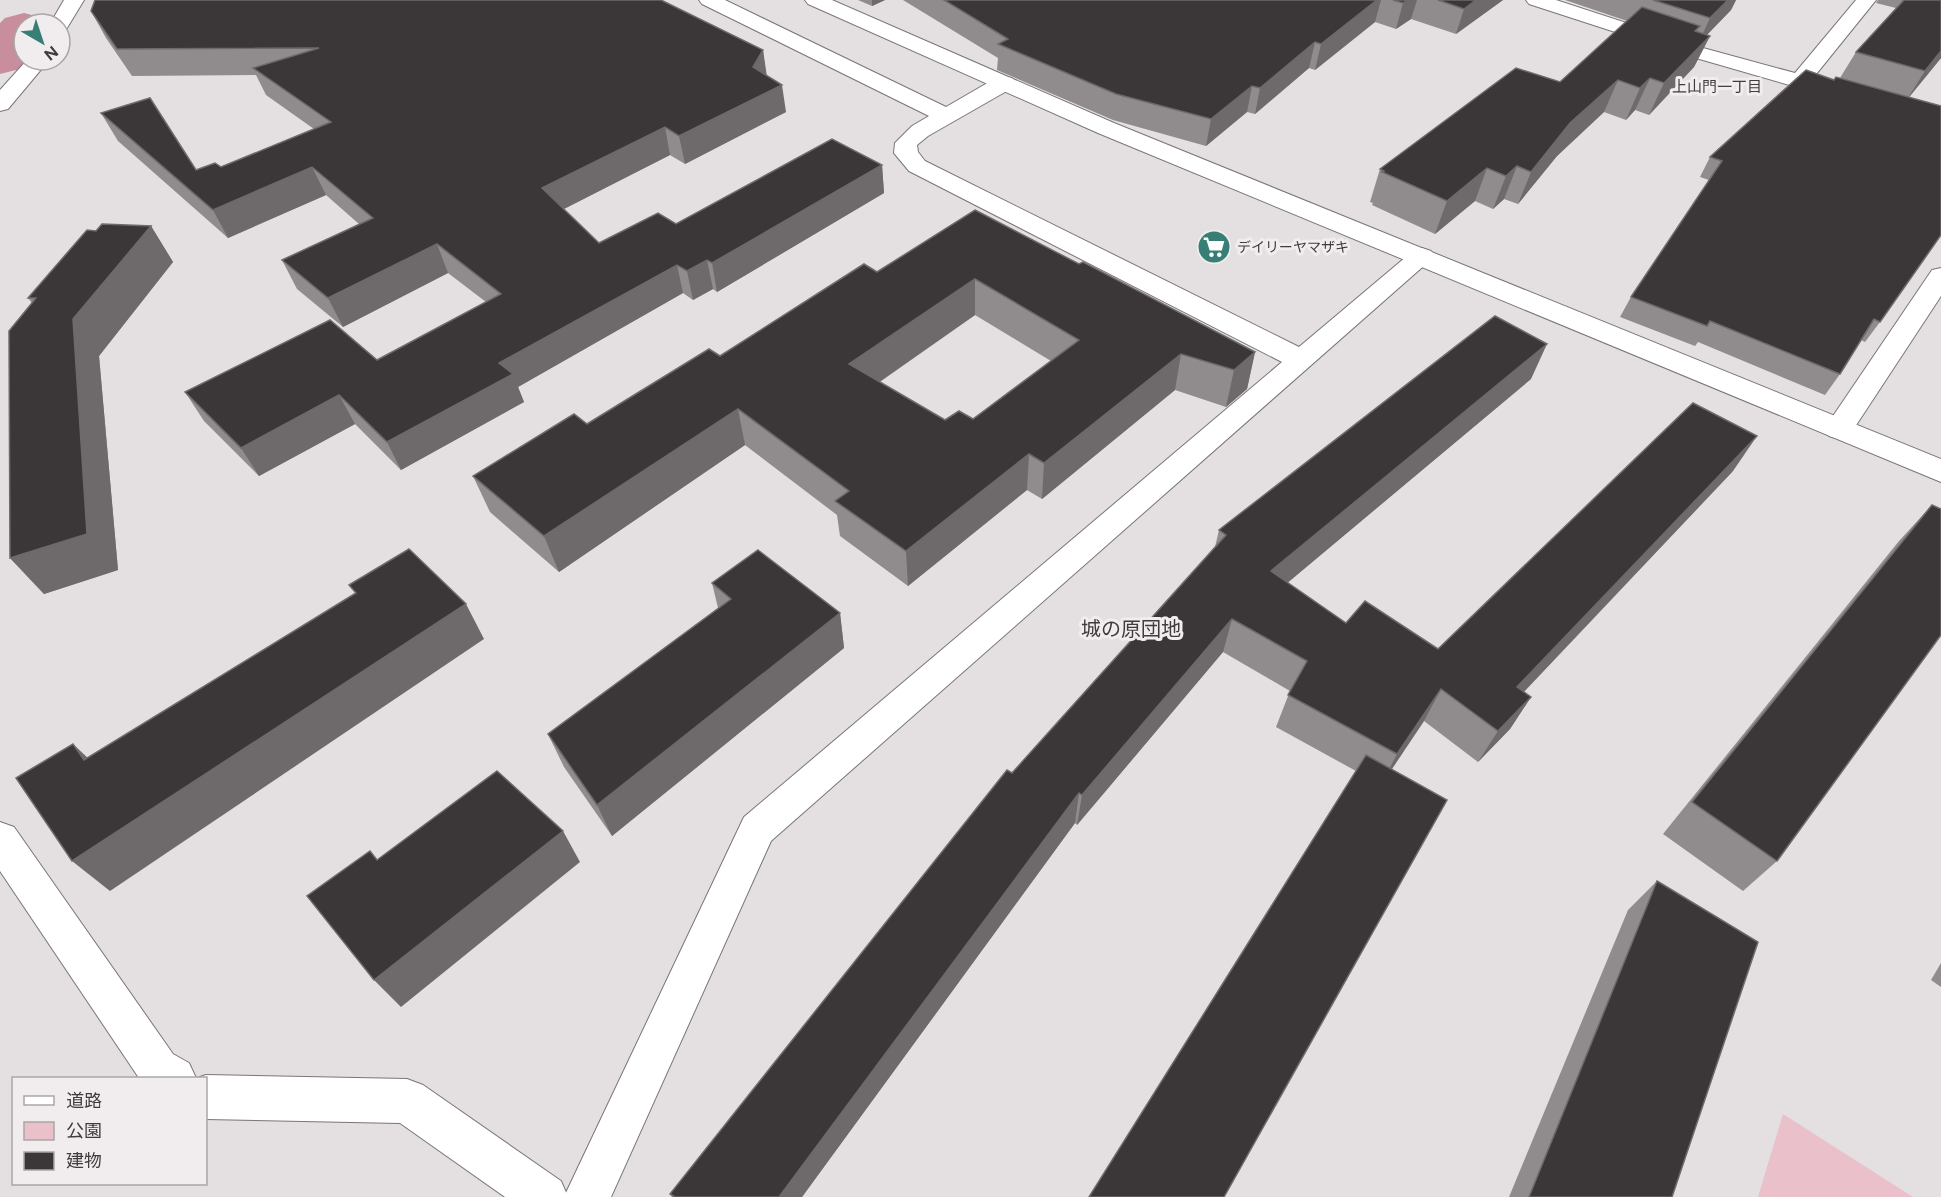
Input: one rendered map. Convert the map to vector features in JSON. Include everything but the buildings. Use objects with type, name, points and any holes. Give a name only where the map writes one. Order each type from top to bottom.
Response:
[{"type":"street","points":[[709,0],[946,116]]},
{"type":"street","points":[[815,0],[1106,128],[1941,471]]},
{"type":"street","points":[[1536,0],[1696,52],[1854,96]]},
{"type":"street","points":[[1799,82],[1866,0]]},
{"type":"street","points":[[0,104],[28,72]]},
{"type":"street","points":[[1004,83],[920,131],[906,143],[906,153],[917,166],[1301,360]]},
{"type":"street","points":[[587,1197],[757,829],[1422,256]]},
{"type":"street","points":[[1839,429],[1941,276]]},
{"type":"street","points":[[0,839],[158,1069],[172,1077]]},
{"type":"street","points":[[207,1097],[407,1101],[545,1197]]},
{"type":"green space","points":[[1783,1114],[1913,1197],[1758,1197]]},
{"type":"waterway","points":[[0,57],[12,43]]},
{"type":"place","name":"デイリーヤマザキ","points":[[1214,247]]},
{"type":"district","name":"上山門一丁目","points":[[1717,87]]},
{"type":"district","name":"城の原団地","points":[[1131,629]]}]
